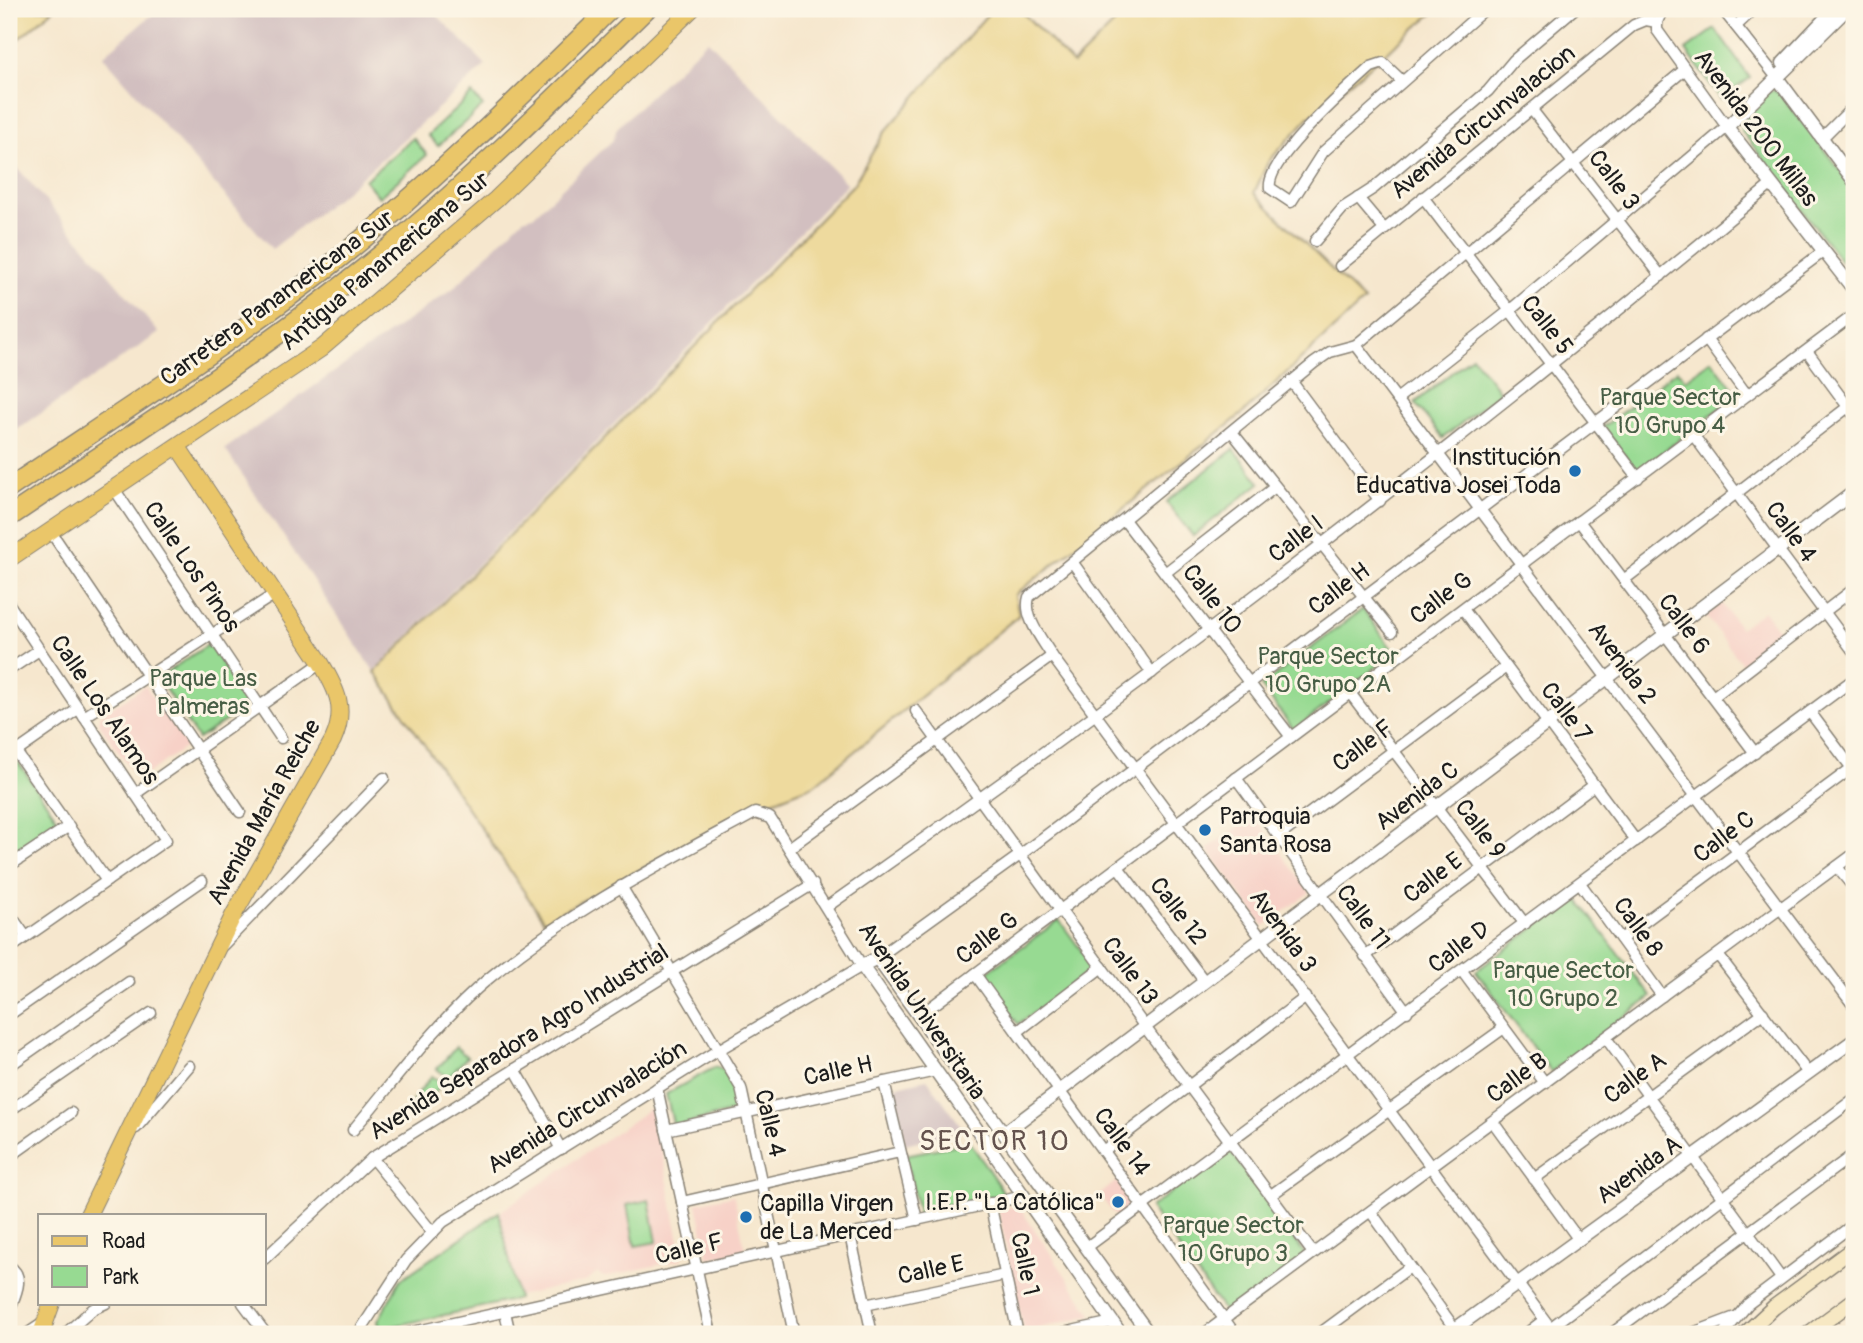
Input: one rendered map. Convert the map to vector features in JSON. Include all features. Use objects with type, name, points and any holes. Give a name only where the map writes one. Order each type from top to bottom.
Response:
[{"type":"highway","name":"Carretera Panamericana Sur","points":[[9,517],[252,352],[381,255],[497,152],[646,9]]},
{"type":"highway","name":"Carretera Panamericana Sur","points":[[9,488],[241,331],[327,267],[453,161],[602,12]]},
{"type":"main road","name":"Antigua Panamericana Sur","points":[[9,559],[322,348],[403,282],[496,199],[692,9]]},
{"type":"main road","name":"Avenida María Reiche","points":[[88,1214],[215,953],[338,729],[340,697],[321,663],[178,447]]},
{"type":"main road","points":[[1745,1334],[1774,1307],[1854,1248]]},
{"type":"main road","points":[[1808,1334],[1854,1300]]},
{"type":"main road","points":[[43,1328],[52,1304]]},
{"type":"street","points":[[1402,81],[1383,63],[1371,67],[1309,124],[1273,174],[1270,188],[1291,202],[1323,152],[1485,9]]},
{"type":"street","points":[[1315,241],[1343,208],[1374,188],[1488,91],[1514,60],[1574,9]]},
{"type":"street","points":[[1651,17],[1663,9]]},
{"type":"street","name":"Avenida 200 Millas","points":[[1722,9],[1854,181]]},
{"type":"street","points":[[1736,26],[1754,9]]},
{"type":"street","points":[[1778,79],[1777,73],[1787,57],[1834,9]]},
{"type":"street","points":[[1398,398],[1509,311],[1727,127],[1847,9]]},
{"type":"street","name":"Avenida 200 Millas","points":[[1651,17],[1684,70],[1854,290]]},
{"type":"street","name":"Avenida Circunvalacion","points":[[1340,266],[1633,25],[1651,17]]},
{"type":"street","points":[[1152,673],[1073,563],[1330,352],[1356,345],[1684,70]]},
{"type":"street","points":[[1822,138],[1854,106]]},
{"type":"street","name":"Calle 3","points":[[1532,110],[1661,276]]},
{"type":"street","points":[[1844,167],[1854,157]]},
{"type":"street","name":"Calle I","points":[[828,906],[981,800],[1380,501],[1437,453],[1551,366],[1772,184]]},
{"type":"street","name":"Calle 5","points":[[1423,197],[1638,478]]},
{"type":"street","points":[[1358,198],[1384,229]]},
{"type":"street","name":"Calle H","points":[[877,958],[1020,855],[1824,251]]},
{"type":"street","name":"Calle G","points":[[919,1016],[1854,315]]},
{"type":"street","points":[[1706,339],[1747,395]]},
{"type":"street","name":"Avenida 2","points":[[1356,345],[1854,1006]]},
{"type":"street","points":[[1625,579],[1737,493],[1851,411],[1807,351]]},
{"type":"street","points":[[1292,382],[1380,501]]},
{"type":"street","points":[[1232,432],[1392,632]]},
{"type":"street","name":"Calle 4","points":[[1694,436],[1854,652]]},
{"type":"street","points":[[1165,573],[1275,487]]},
{"type":"street","name":"Calle Los Pinos","points":[[115,490],[281,738]]},
{"type":"street","name":"Avenida C","points":[[1004,1133],[1854,492]]},
{"type":"street","name":"Calle 10","points":[[1125,521],[1291,737]]},
{"type":"street","name":"Calle 6","points":[[1579,521],[1755,753]]},
{"type":"street","points":[[51,532],[240,812]]},
{"type":"street","name":"Avenida 3","points":[[1073,563],[1029,597],[1028,614],[1052,656],[1263,938],[1430,1169],[1550,1327]]},
{"type":"street","points":[[1713,697],[1854,589]]},
{"type":"street","points":[[9,949],[107,881],[12,754],[147,676],[275,594]]},
{"type":"street","name":"Calle Los Alamos","points":[[9,604],[166,840],[107,881]]},
{"type":"street","name":"Calle 7","points":[[1462,608],[1636,841]]},
{"type":"street","points":[[9,670],[39,650]]},
{"type":"street","points":[[789,848],[1052,656]]},
{"type":"street","points":[[135,794],[321,663]]},
{"type":"street","name":"Calle F","points":[[1279,836],[1506,667]]},
{"type":"street","name":"Calle D","points":[[1087,1247],[1854,679]]},
{"type":"street","name":"Calle 9","points":[[1350,692],[1525,924]]},
{"type":"street","name":"Calle 13","points":[[916,711],[1313,1253]]},
{"type":"street","points":[[1811,712],[1853,769]]},
{"type":"street","name":"Calle C","points":[[1621,940],[1853,769]]},
{"type":"street","points":[[215,953],[384,778]]},
{"type":"street","name":"Calle 11","points":[[1236,778],[1407,1012]]},
{"type":"street","name":"Calle E","points":[[1365,956],[1594,785]]},
{"type":"street","name":"Avenida Universitaria","points":[[621,886],[755,813],[764,813],[770,818],[828,906],[862,966],[1121,1334]]},
{"type":"street","points":[[9,866],[69,827]]},
{"type":"street","name":"Calle B","points":[[1204,1334],[1854,854]]},
{"type":"street","name":"Calle 12","points":[[1118,867],[1205,982]]},
{"type":"street","points":[[1837,867],[1854,888]]},
{"type":"street","points":[[9,1015],[202,881]]},
{"type":"street","name":"Calle 8","points":[[1580,883],[1662,996]]},
{"type":"street","name":"Avenida Separadora Agro Industrial","points":[[266,1257],[372,1158],[813,884]]},
{"type":"street","points":[[353,1130],[458,1008],[486,981],[578,913],[621,886]]},
{"type":"street","name":"Calle 4","points":[[621,886],[737,1080],[748,1112],[794,1334]]},
{"type":"street","points":[[9,913],[26,937]]},
{"type":"street","points":[[1718,955],[1808,1073]]},
{"type":"street","name":"Avenida Universitaria","points":[[877,958],[1149,1334]]},
{"type":"street","name":"Avenida Circunvalación","points":[[358,1334],[406,1260],[443,1223],[720,1049],[877,958]]},
{"type":"street","points":[[1017,1032],[1101,967]]},
{"type":"street","points":[[1462,971],[1545,1083]]},
{"type":"street","name":"Calle 14","points":[[975,974],[1235,1334]]},
{"type":"street","points":[[9,1066],[129,982]]},
{"type":"street","points":[[1103,1151],[1306,998]]},
{"type":"street","points":[[9,1111],[151,1013]]},
{"type":"street","name":"Calle A","points":[[1534,1179],[1763,1013]]},
{"type":"street","points":[[1271,1195],[1504,1028]]},
{"type":"street","points":[[1606,1038],[1781,1278]]},
{"type":"street","name":"Avenida A","points":[[1451,1332],[1854,1040]]},
{"type":"street","points":[[125,1140],[189,1066]]},
{"type":"street","points":[[515,1069],[561,1149]]},
{"type":"street","name":"Calle H","points":[[666,1130],[936,1071]]},
{"type":"street","points":[[884,1082],[917,1220]]},
{"type":"street","points":[[657,1088],[711,1334]]},
{"type":"street","points":[[1526,1334],[1550,1327],[1854,1099]]},
{"type":"street","points":[[9,1157],[71,1113]]},
{"type":"street","points":[[1493,1122],[1579,1240]]},
{"type":"street","points":[[682,1202],[901,1152]]},
{"type":"street","points":[[1611,1334],[1854,1154]]},
{"type":"street","points":[[372,1158],[433,1233]]},
{"type":"street","name":"Calle F","points":[[404,1334],[1024,1196]]},
{"type":"street","name":"Calle 1","points":[[990,1203],[1018,1334]]},
{"type":"street","points":[[1371,1212],[1451,1332]]},
{"type":"street","points":[[1723,1334],[1735,1317],[1781,1278],[1854,1224]]},
{"type":"street","points":[[850,1235],[872,1334]]},
{"type":"street","points":[[9,1266],[16,1271],[19,1280],[9,1311]]},
{"type":"street","points":[[1319,1334],[1410,1267]]},
{"type":"street","name":"Calle E","points":[[865,1305],[1006,1275]]},
{"type":"street","points":[[65,1334],[93,1308],[103,1304]]},
{"type":"street","points":[[244,1304],[266,1334]]},
{"type":"street","points":[[505,1312],[510,1334]]},
{"type":"street","points":[[1690,1334],[1735,1317]]},
{"type":"street","points":[[1058,1334],[1113,1322]]},
{"type":"street","points":[[27,1334],[43,1328]]},
{"type":"shaded area","points":[[159,9],[431,9],[486,65],[347,190],[272,249],[103,56]]},
{"type":"shaded area","points":[[708,40],[847,184],[374,671],[225,449],[455,287],[523,219],[533,216],[613,140],[617,128]]},
{"type":"shaded area","points":[[9,158],[159,333],[9,435]]},
{"type":"shaded area","points":[[1721,603],[1740,628],[1764,611],[1782,635],[1743,665],[1705,615]]},
{"type":"shaded area","points":[[145,686],[187,746],[138,780],[98,722],[100,715]]},
{"type":"shaded area","points":[[1253,815],[1310,892],[1264,926],[1207,849]]},
{"type":"shaded area","points":[[927,1079],[964,1130],[905,1144],[894,1087]]},
{"type":"shaded area","points":[[651,1108],[654,1110],[682,1257],[680,1260],[604,1277],[597,1273],[587,1281],[518,1296],[500,1212]]},
{"type":"shaded area","name":"I.E.P. \"La Católica\"","points":[[1117,1181],[1135,1205],[1117,1218],[1099,1195]]},
{"type":"shaded area","points":[[734,1195],[745,1251],[708,1258],[697,1203]]},
{"type":"shaded area","points":[[1019,1207],[1092,1315],[1024,1332],[998,1208]]},
{"type":"green space","points":[[1715,29],[1750,78],[1721,99],[1686,50]]},
{"type":"green space","points":[[1777,90],[1854,188],[1854,278],[1741,130],[1741,123],[1768,91]]},
{"type":"green space","points":[[472,94],[483,106],[438,146],[428,135]]},
{"type":"green space","points":[[413,138],[427,155],[379,197],[365,180]]},
{"type":"green space","points":[[1472,356],[1500,392],[1443,438],[1415,403]]},
{"type":"green space","name":"Parque Sector 10 Grupo 4","points":[[1711,360],[1738,394],[1637,472],[1603,427],[1677,370],[1686,380]]},
{"type":"green space","points":[[1234,449],[1260,483],[1193,536],[1166,502]]},
{"type":"green space","name":"Parque Sector 10 Grupo 2A","points":[[1363,609],[1395,653],[1294,730],[1261,686]]},
{"type":"green space","name":"Parque Las Palmeras","points":[[209,644],[249,705],[198,739],[158,678]]},
{"type":"green space","points":[[16,759],[59,821],[9,856],[9,764]]},
{"type":"green space","name":"Parque Sector 10 Grupo 2","points":[[1576,897],[1651,997],[1551,1072],[1476,971]]},
{"type":"green space","points":[[1059,920],[1094,968],[1018,1024],[982,976]]},
{"type":"green space","points":[[456,1047],[467,1057],[448,1078],[437,1069]]},
{"type":"green space","points":[[715,1067],[724,1070],[740,1099],[737,1110],[674,1127],[666,1094]]},
{"type":"green space","points":[[432,1076],[442,1084],[422,1109],[412,1101]]},
{"type":"green space","points":[[970,1142],[1005,1195],[919,1217],[905,1155]]},
{"type":"green space","name":"Parque Sector 10 Grupo 3","points":[[1229,1149],[1307,1257],[1226,1314],[1150,1208]]},
{"type":"green space","points":[[649,1200],[657,1242],[635,1246],[627,1205]]},
{"type":"green space","points":[[499,1212],[518,1299],[385,1328],[379,1326],[378,1321],[400,1280]]},
{"type":"sand","points":[[9,9],[54,9],[9,47]]},
{"type":"sand","points":[[992,9],[1019,9],[1073,64],[1129,9],[1438,9],[1310,116],[1268,162],[1254,193],[1364,301],[1242,414],[1015,595],[1019,615],[814,785],[760,806],[544,921],[375,672],[853,185],[884,133]]},
{"type":"place","name":"Institución Educativa Josei Toda","points":[[1575,471]]},
{"type":"place","name":"Parroquia Santa Rosa","points":[[1205,830]]},
{"type":"place","name":"I.E.P. \"La Católica\"","points":[[1118,1202]]},
{"type":"place","name":"Capilla Virgen de La Merced","points":[[746,1217]]},
{"type":"district","name":"SECTOR 10","points":[[995,1141]]}]
